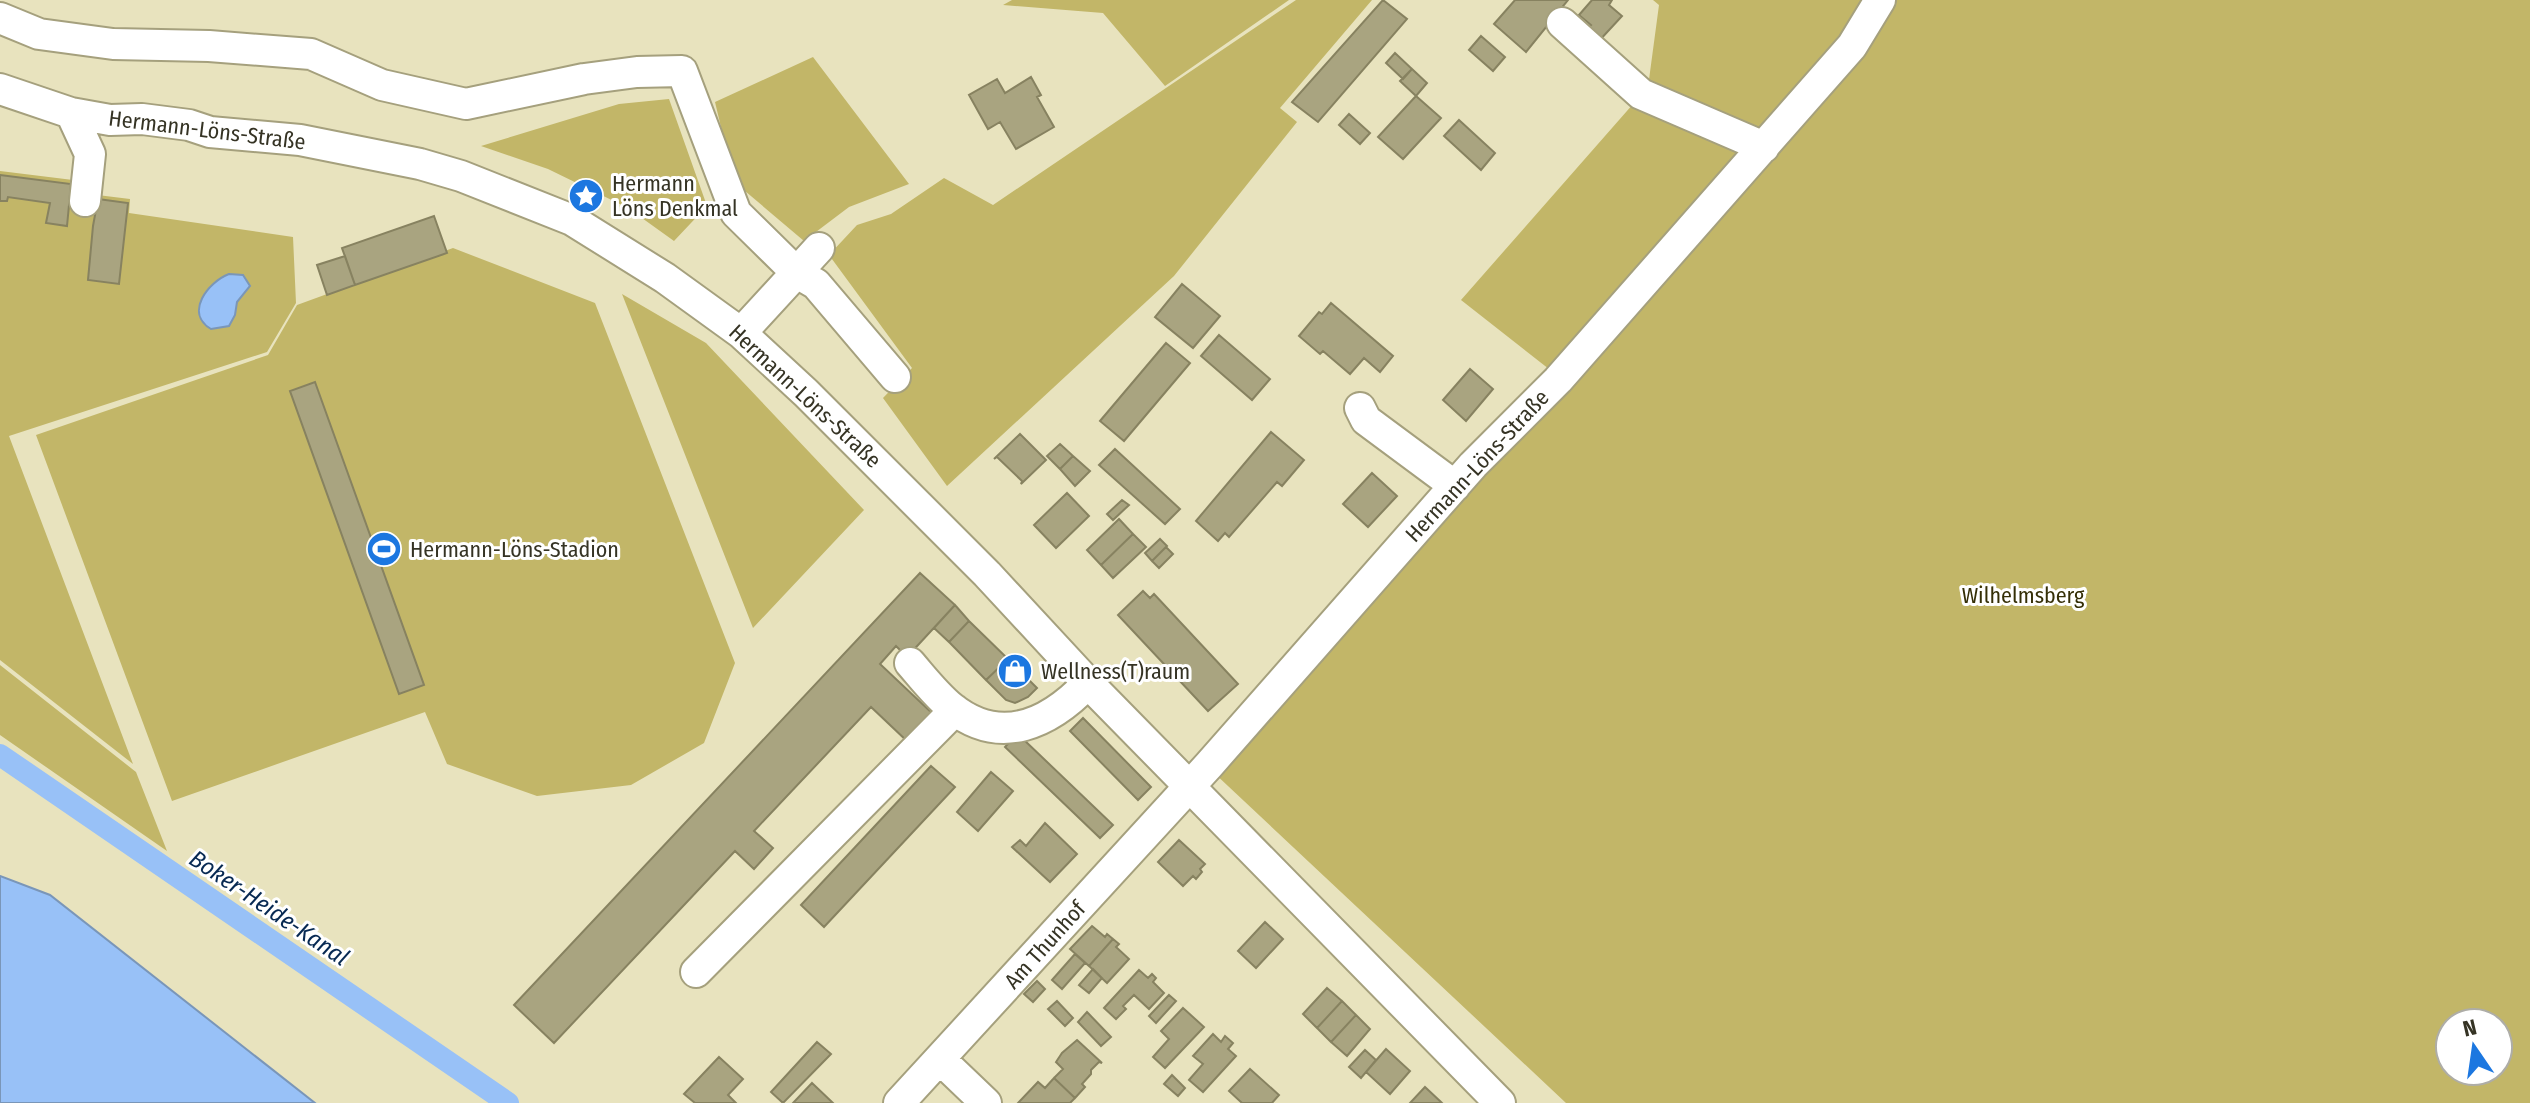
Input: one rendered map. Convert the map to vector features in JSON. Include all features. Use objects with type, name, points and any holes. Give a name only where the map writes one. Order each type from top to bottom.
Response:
[{"type":"street","name":"Hermann-Löns-Straße","points":[[1190,786],[1455,486],[1558,380],[1764,147],[1852,46],[1880,0]]},
{"type":"street","points":[[0,18],[39,34],[113,44],[209,46],[311,54],[382,85],[466,104],[584,79],[637,72],[682,71],[736,213],[797,273],[816,284],[895,377]]},
{"type":"street","points":[[1562,23],[1641,94],[1764,147]]},
{"type":"street","name":"Hermann-Löns-Straße","points":[[0,89],[71,113],[110,120],[142,119],[189,125],[210,132],[300,140],[420,164],[461,176],[572,220],[665,278],[741,333],[987,574],[1088,683],[1500,1103]]},
{"type":"street","points":[[71,113],[90,154],[85,201]]},
{"type":"street","points":[[741,333],[819,248]]},
{"type":"street","points":[[1358,416],[1455,486]]},
{"type":"street","points":[[910,663],[955,710],[989,727],[1013,727],[1040,721],[1088,683]]},
{"type":"street","points":[[696,972],[955,710]]},
{"type":"street","name":"Am Thunhof","points":[[899,1103],[1190,786]]},
{"type":"street","points":[[941,1060],[986,1103]]},
{"type":"green space","points":[[1012,0],[1289,0],[1165,86],[1103,13],[1003,5]]},
{"type":"green space","points":[[1296,0],[1372,0],[1280,108],[1297,122],[1174,276],[947,486],[883,398],[912,368],[829,255],[857,225],[891,214],[944,178],[993,205]]},
{"type":"green space","name":"Wilhelmsberg","points":[[1653,0],[2530,0],[2530,1103],[1566,1103],[1212,771],[1563,380],[1461,300],[1648,87],[1659,5]]},
{"type":"green space","points":[[813,57],[909,184],[849,207],[804,241],[745,191],[725,144],[715,102]]},
{"type":"green space","points":[[669,99],[707,206],[674,241],[628,208],[548,169],[481,146],[619,104]]},
{"type":"green space","points":[[0,171],[73,180],[73,192],[130,199],[129,213],[293,237],[296,303],[267,352],[9,436],[133,764],[0,660]]},
{"type":"green space","name":"Hermann-Löns-Stadion","points":[[453,248],[595,303],[735,663],[704,743],[631,785],[537,796],[447,764],[425,712],[172,801],[36,435],[268,355],[297,305]]},
{"type":"green space","points":[[622,294],[706,343],[864,510],[753,628]]},
{"type":"green space","points":[[0,665],[136,772],[167,851],[0,735]]},
{"type":"water","points":[[229,274],[243,275],[250,286],[237,302],[229,326],[211,329],[199,315],[199,307],[207,291]]},
{"type":"water","points":[[0,876],[50,895],[315,1103],[0,1103]]},
{"type":"building","points":[[1383,0],[1407,19],[1318,122],[1292,102]]},
{"type":"building","points":[[1515,0],[1568,0],[1526,52],[1494,24]]},
{"type":"building","points":[[1592,0],[1612,0],[1609,5],[1622,16],[1598,42],[1586,30],[1591,25],[1579,15]]},
{"type":"building","points":[[1481,36],[1505,57],[1493,71],[1469,50]]},
{"type":"building","points":[[1395,53],[1412,69],[1403,79],[1386,63]]},
{"type":"building","points":[[1412,69],[1427,83],[1416,96],[1400,81]]},
{"type":"building","points":[[1031,77],[1041,95],[1037,97],[1054,127],[1016,149],[1000,122],[988,129],[969,95],[997,79],[1005,93]]},
{"type":"building","points":[[1416,96],[1441,118],[1403,159],[1378,137]]},
{"type":"building","points":[[1349,114],[1370,133],[1360,144],[1339,125]]},
{"type":"building","points":[[1459,120],[1495,153],[1481,170],[1444,136]]},
{"type":"building","points":[[0,175],[71,184],[67,226],[46,223],[50,203],[8,197],[7,201],[0,201]]},
{"type":"building","points":[[98,199],[128,203],[119,284],[88,280]]},
{"type":"building","points":[[434,216],[447,253],[355,285],[342,248]]},
{"type":"building","points":[[345,256],[355,285],[327,295],[317,265]]},
{"type":"building","points":[[1182,284],[1220,316],[1193,348],[1155,317]]},
{"type":"building","points":[[1331,303],[1393,356],[1380,372],[1364,358],[1350,374],[1299,336]]},
{"type":"building","points":[[1219,335],[1270,379],[1252,400],[1201,356]]},
{"type":"building","points":[[1166,343],[1190,363],[1124,441],[1100,421]]},
{"type":"building","points":[[1470,369],[1493,389],[1466,421],[1443,400]]},
{"type":"building","points":[[315,382],[424,685],[399,694],[290,391]]},
{"type":"building","points":[[1271,432],[1304,460],[1282,486],[1277,482],[1229,537],[1225,533],[1218,541],[1196,521]]},
{"type":"building","points":[[1020,434],[1046,460],[1021,484],[1022,481],[997,457],[994,459]]},
{"type":"building","points":[[1060,444],[1073,456],[1060,469],[1047,456]]},
{"type":"building","points":[[1115,449],[1180,509],[1165,524],[1099,465]]},
{"type":"building","points":[[1073,456],[1090,471],[1075,486],[1060,469]]},
{"type":"building","points":[[1372,473],[1397,496],[1368,527],[1343,504]]},
{"type":"building","points":[[1067,493],[1089,516],[1056,548],[1034,525]]},
{"type":"building","points":[[1122,500],[1129,505],[1113,520],[1107,514]]},
{"type":"building","points":[[1119,519],[1133,534],[1101,565],[1087,550]]},
{"type":"building","points":[[1133,534],[1146,547],[1113,578],[1101,565]]},
{"type":"building","points":[[1160,539],[1167,546],[1152,561],[1145,553]]},
{"type":"building","points":[[1166,547],[1173,554],[1159,568],[1152,561]]},
{"type":"building","points":[[920,573],[955,605],[907,657],[896,646],[880,664],[934,715],[908,742],[871,707],[754,831],[773,848],[754,869],[735,851],[554,1043],[514,1005]]},
{"type":"building","points":[[1143,591],[1150,598],[1154,594],[1238,684],[1208,711],[1118,615]]},
{"type":"building","points":[[955,605],[969,621],[949,642],[934,628]]},
{"type":"building","points":[[969,621],[1008,659],[986,680],[949,642]]},
{"type":"building","points":[[1008,659],[1037,688],[1015,703],[1006,700],[986,680]]},
{"type":"building","points":[[1083,718],[1151,787],[1138,800],[1070,731]]},
{"type":"building","points":[[1021,730],[1022,738],[1113,825],[1100,838],[1005,747]]},
{"type":"building","points":[[931,766],[955,787],[824,927],[801,905]]},
{"type":"building","points":[[991,772],[1013,791],[978,831],[957,812]]},
{"type":"building","points":[[1045,823],[1077,854],[1050,882],[1012,847],[1020,840],[1026,846]]},
{"type":"building","points":[[1179,840],[1205,864],[1196,879],[1193,876],[1183,886],[1158,862]]},
{"type":"building","points":[[1265,922],[1283,939],[1256,968],[1238,951]]},
{"type":"building","points":[[1092,926],[1105,937],[1107,934],[1113,939],[1089,966],[1070,949]]},
{"type":"building","points":[[1113,939],[1119,944],[1116,947],[1129,959],[1107,983],[1089,966]]},
{"type":"building","points":[[1075,954],[1085,963],[1062,989],[1052,980]]},
{"type":"building","points":[[1093,969],[1102,978],[1089,993],[1079,985]]},
{"type":"building","points":[[1139,970],[1148,978],[1152,974],[1156,978],[1153,982],[1164,993],[1149,1009],[1134,995],[1116,1019],[1104,1008]]},
{"type":"building","points":[[1037,981],[1045,989],[1033,1002],[1024,994]]},
{"type":"building","points":[[1327,988],[1342,1001],[1317,1028],[1303,1014]]},
{"type":"building","points":[[1169,995],[1176,1001],[1156,1023],[1149,1016]]},
{"type":"building","points":[[1057,1001],[1073,1018],[1065,1026],[1048,1009]]},
{"type":"building","points":[[1342,1001],[1356,1015],[1331,1042],[1317,1028]]},
{"type":"building","points":[[1183,1008],[1204,1027],[1165,1068],[1153,1057],[1169,1039],[1161,1031]]},
{"type":"building","points":[[1087,1012],[1111,1037],[1101,1046],[1078,1022]]},
{"type":"building","points":[[1356,1015],[1370,1029],[1347,1056],[1331,1042]]},
{"type":"building","points":[[1213,1034],[1221,1042],[1225,1036],[1233,1043],[1228,1049],[1236,1056],[1203,1092],[1189,1080],[1203,1064],[1193,1056]]},
{"type":"building","points":[[1077,1040],[1102,1063],[1099,1062],[1091,1070],[1082,1084],[1085,1087],[1075,1098],[1054,1078],[1063,1069],[1056,1062]]},
{"type":"building","points":[[817,1042],[831,1054],[783,1103],[771,1092]]},
{"type":"building","points":[[1386,1049],[1410,1071],[1390,1094],[1366,1072]]},
{"type":"building","points":[[1365,1050],[1376,1060],[1361,1078],[1349,1067]]},
{"type":"building","points":[[719,1057],[743,1079],[728,1095],[736,1103],[695,1103],[684,1094]]},
{"type":"building","points":[[1250,1069],[1279,1095],[1272,1103],[1242,1103],[1229,1091]]},
{"type":"building","points":[[1172,1075],[1185,1088],[1178,1096],[1164,1084]]},
{"type":"building","points":[[1054,1078],[1075,1098],[1070,1103],[1018,1103],[1038,1082],[1045,1088]]},
{"type":"building","points":[[812,1083],[833,1103],[793,1103]]},
{"type":"building","points":[[1425,1087],[1441,1102],[1442,1103],[1410,1103]]},
{"type":"waterway","name":"Boker-Heide-Kanal","points":[[0,755],[508,1103]]},
{"type":"place","name":"Hermann Löns Denkmal","points":[[586,196]]},
{"type":"place","name":"Hermann-Löns-Stadion","points":[[384,549]]},
{"type":"place","name":"Wellness(T)raum","points":[[1015,671]]}]
